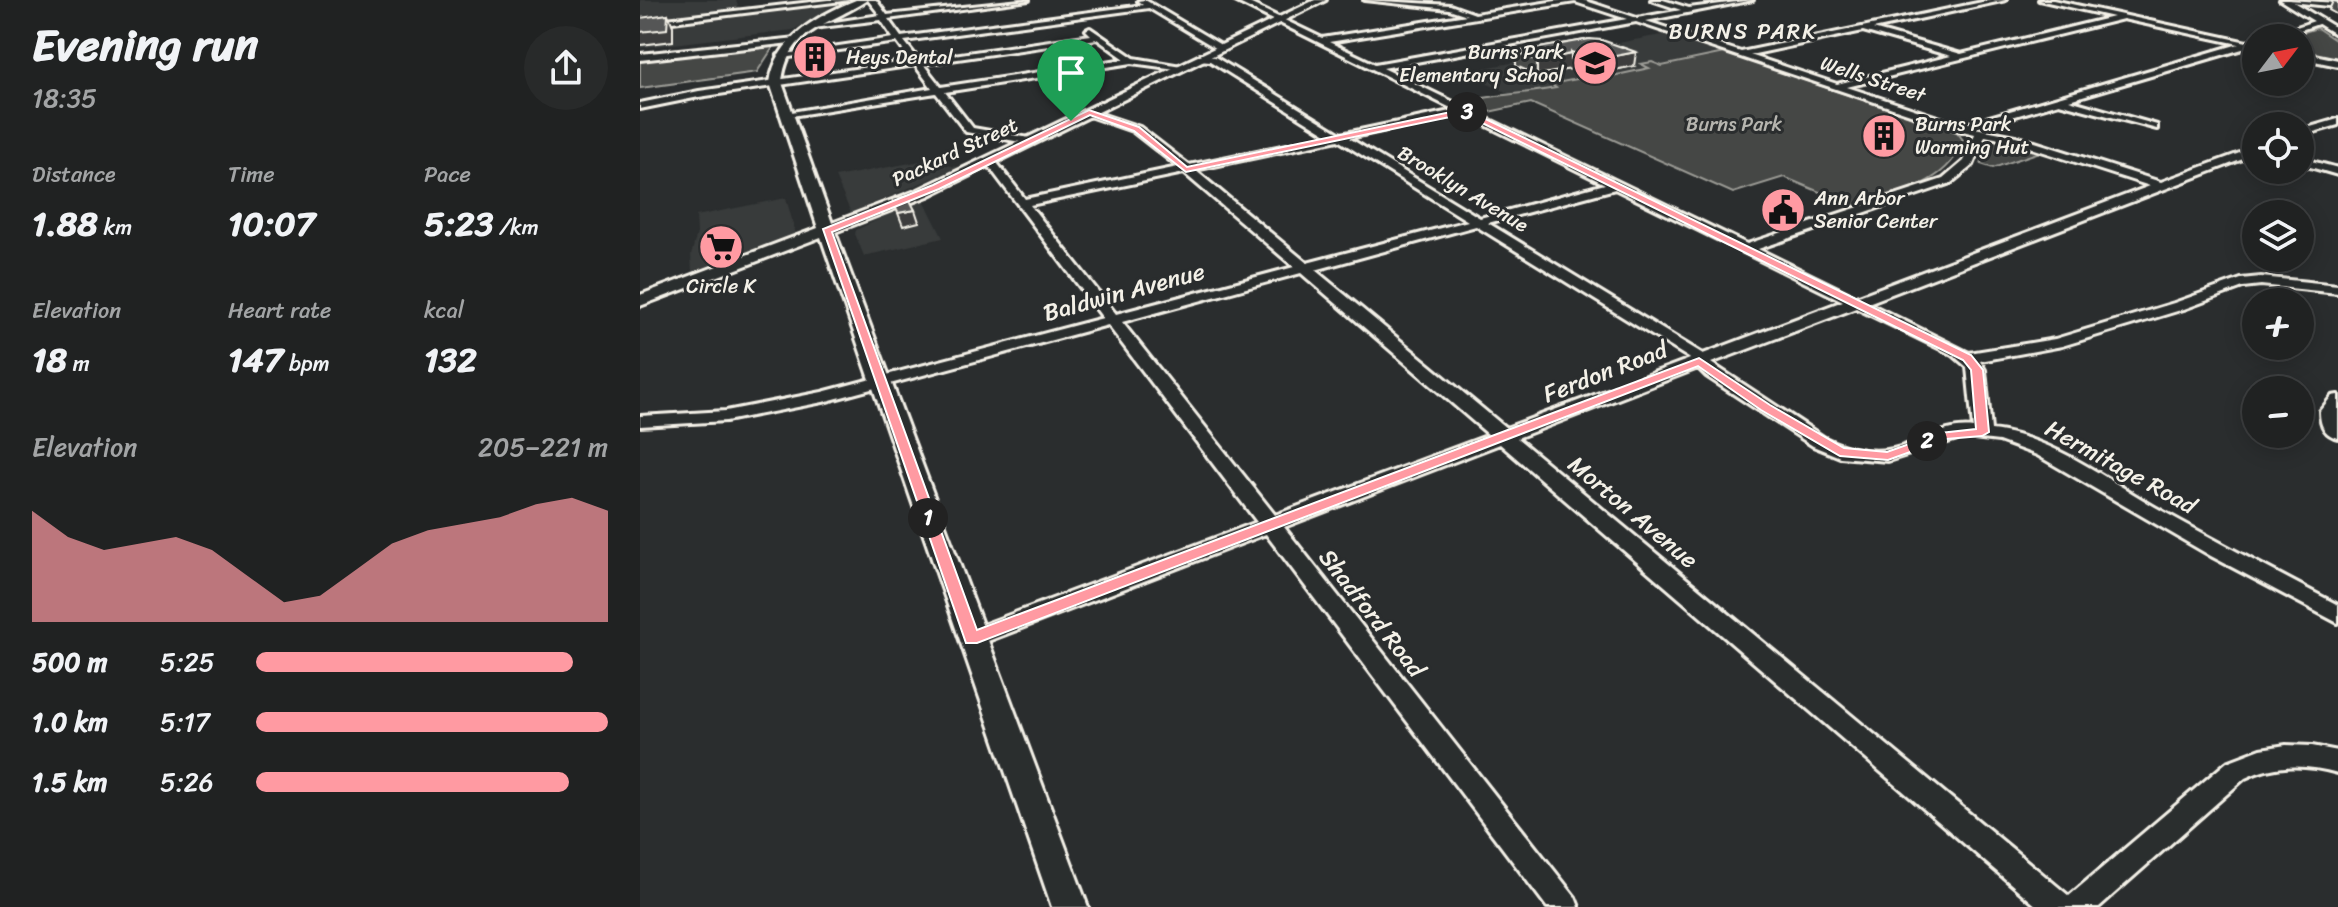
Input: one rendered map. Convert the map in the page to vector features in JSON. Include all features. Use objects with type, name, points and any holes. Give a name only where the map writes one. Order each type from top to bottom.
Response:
[{"type":"main road","points":[[863,0],[813,26],[796,40],[776,65],[776,83],[879,382],[1070,907]]},
{"type":"main road","name":"Packard Street","points":[[640,301],[923,193],[1322,0]]},
{"type":"main road","points":[[2284,0],[2338,33]]},
{"type":"street","points":[[749,0],[754,11]]},
{"type":"street","points":[[640,24],[846,0]]},
{"type":"street","points":[[872,0],[917,63],[973,132],[1031,141]]},
{"type":"street","points":[[813,26],[1021,0]]},
{"type":"street","points":[[1139,0],[1222,48]]},
{"type":"street","points":[[1237,0],[1967,358],[1977,370],[1982,432]]},
{"type":"street","points":[[1368,0],[1450,7],[1476,16]]},
{"type":"street","points":[[1321,41],[1575,0]]},
{"type":"street","name":"Wells Street","points":[[1575,0],[1981,132],[2019,140],[2161,186]]},
{"type":"street","points":[[1655,0],[1690,10]]},
{"type":"street","points":[[1374,67],[1749,0]]},
{"type":"street","points":[[1740,54],[2002,0]]},
{"type":"street","points":[[2043,0],[2242,42]]},
{"type":"street","points":[[2291,0],[2338,5]]},
{"type":"street","points":[[782,55],[1149,6]]},
{"type":"street","points":[[1071,16],[1132,60]]},
{"type":"street","points":[[1837,86],[2124,17]]},
{"type":"street","points":[[2314,24],[2320,22]]},
{"type":"street","points":[[1862,29],[1962,56]]},
{"type":"street","points":[[640,106],[1099,36]]},
{"type":"street","points":[[640,57],[796,40]]},
{"type":"street","points":[[1966,127],[2242,47]]},
{"type":"street","name":"Brooklyn Avenue","points":[[1202,58],[1212,59],[1695,355],[1699,361]]},
{"type":"street","points":[[2314,58],[2338,63]]},
{"type":"street","points":[[785,114],[1132,60],[1183,67]]},
{"type":"street","points":[[2057,99],[2153,127]]},
{"type":"street","points":[[1021,203],[1465,111]]},
{"type":"street","name":"Morton Avenue","points":[[1089,113],[1144,133],[2060,907]]},
{"type":"street","points":[[2314,129],[2338,122]]},
{"type":"street","points":[[1745,249],[1947,181],[1969,163],[1981,132]]},
{"type":"street","name":"Ferdon Road","points":[[972,638],[2242,155]]},
{"type":"street","name":"Shadford Road","points":[[990,161],[1565,907]]},
{"type":"street","points":[[2314,165],[2338,172]]},
{"type":"street","name":"Baldwin Avenue","points":[[640,421],[683,420],[768,409],[1115,320],[1616,185]]},
{"type":"street","points":[[1967,358],[2057,343],[2179,306],[2241,283],[2261,281],[2338,289]]},
{"type":"street","name":"Hermitage Road","points":[[1699,361],[1739,391],[1840,452],[1888,456],[1944,436],[1982,432],[2043,451],[2338,615]]},
{"type":"street","points":[[2338,400],[2328,411],[2329,424],[2338,433]]},
{"type":"street","points":[[2078,907],[2236,770],[2257,759],[2288,754],[2338,762]]},
{"type":"shaded area","points":[[640,0],[736,0],[740,10],[640,22]]},
{"type":"shaded area","points":[[822,6],[832,8],[793,30],[640,48],[640,27]]},
{"type":"shaded area","name":"Burns Park Elementary School","points":[[1666,34],[1724,53],[1514,96],[1462,72]]},
{"type":"shaded area","points":[[921,161],[959,167],[851,213],[835,177]]},
{"type":"shaded area","name":"Circle K","points":[[786,198],[796,234],[692,272],[696,216]]},
{"type":"shaded area","points":[[923,198],[943,238],[864,256],[856,230]]},
{"type":"green space","points":[[2314,29],[2338,42],[2338,60],[2314,55]]},
{"type":"green space","points":[[774,46],[757,72],[640,88],[640,59]]},
{"type":"green space","name":"Burns Park","points":[[1724,53],[1957,132],[1963,140],[1956,156],[1933,178],[1902,192],[1853,206],[1784,177],[1733,193],[1531,103],[1484,113],[1461,102],[1556,88],[1551,84],[1582,78],[1589,81],[1649,68],[1641,64],[1652,62],[1662,66]]},
{"type":"green space","points":[[1987,141],[2011,141],[2043,151],[1993,168],[1981,164]]},
{"type":"building","points":[[668,14],[667,29],[640,32],[640,18]]},
{"type":"building","points":[[1590,39],[1636,52],[1595,60],[1571,52],[1537,61],[1516,52]]},
{"type":"building","points":[[908,196],[915,210],[898,213],[892,199]]},
{"type":"place","name":"Heys Dental","points":[[815,57]]},
{"type":"place","name":"Burns Park Elementary School","points":[[1595,63]]},
{"type":"place","name":"Burns Park Warming Hut","points":[[1884,136]]},
{"type":"place","name":"Ann Arbor Senior Center","points":[[1783,210]]},
{"type":"place","name":"Circle K","points":[[721,247]]},
{"type":"district","name":"BURNS PARK","points":[[1743,31]]},
{"type":"route","points":[[1465,111],[1958,352],[1977,370],[1982,432],[1944,436],[1888,456],[1840,452],[1766,408],[1699,361],[972,638],[827,231],[936,187],[1071,121],[1089,113],[1136,129],[1186,169],[1465,111]]}]
